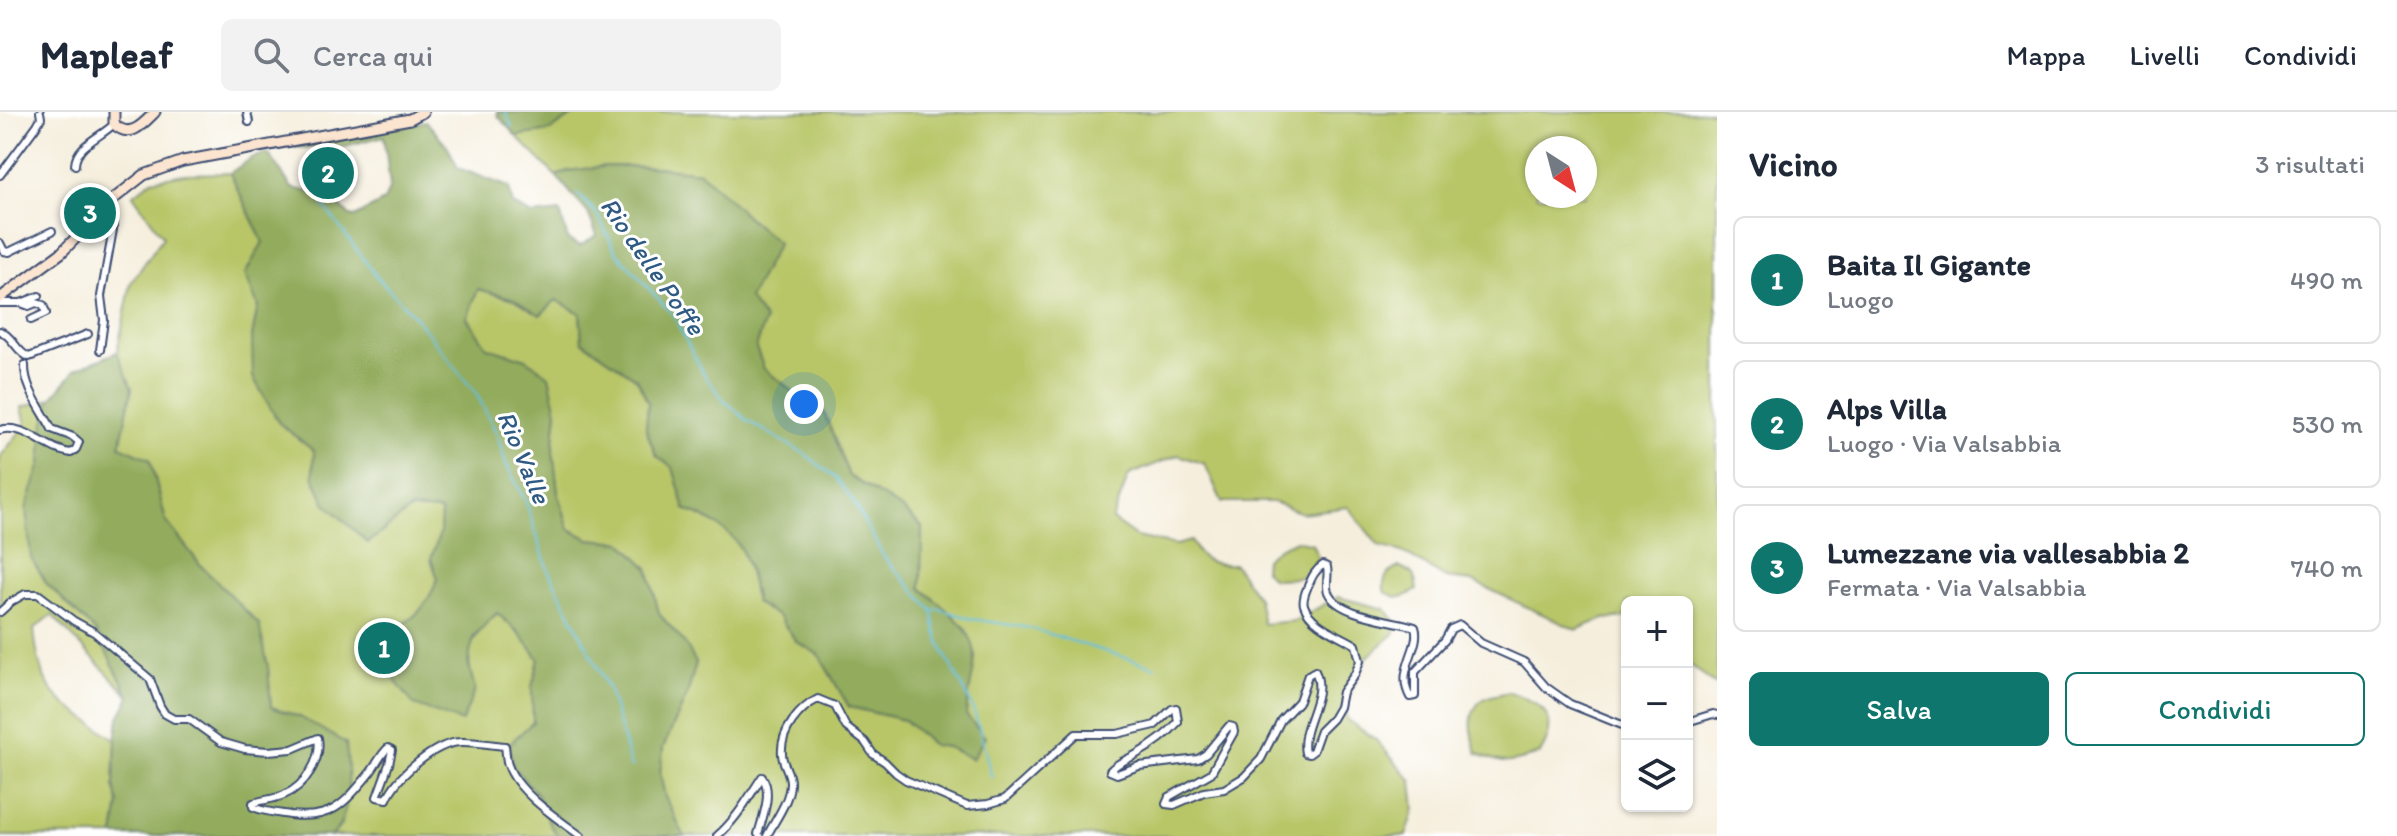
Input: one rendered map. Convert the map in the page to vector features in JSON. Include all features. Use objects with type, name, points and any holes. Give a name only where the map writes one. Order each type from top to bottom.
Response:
[{"type":"main road","points":[[114,112],[114,124],[120,130],[131,131],[139,128],[155,112]]},
{"type":"main road","points":[[0,300],[61,253],[108,204],[144,175],[183,161],[410,119],[423,112]]},
{"type":"street","points":[[0,175],[37,125],[40,112]]},
{"type":"street","points":[[247,112],[249,122]]},
{"type":"street","points":[[75,165],[76,156],[81,150],[114,124]]},
{"type":"street","points":[[100,350],[104,320],[101,296],[114,224],[108,204]]},
{"type":"street","points":[[0,243],[4,251],[9,252],[52,231]]},
{"type":"street","points":[[21,303],[39,296]]},
{"type":"street","points":[[0,300],[29,306],[36,303],[43,305],[46,313],[31,320]]},
{"type":"street","points":[[0,331],[7,333],[29,357],[88,334]]},
{"type":"street","points":[[16,345],[30,374]]},
{"type":"street","points":[[0,430],[12,428],[62,452],[71,453],[79,442],[52,429],[28,385],[25,365]]},
{"type":"street","points":[[767,836],[785,802],[790,785],[781,751],[786,731],[800,711],[818,699],[835,706],[846,727],[896,773],[967,806],[1005,799],[1076,734],[1117,734],[1155,725],[1176,708],[1178,722],[1165,737],[1116,764],[1110,771],[1117,774],[1139,766],[1198,759],[1206,754],[1229,726],[1233,727],[1234,732],[1211,773],[1169,797],[1166,804],[1174,805],[1189,797],[1224,789],[1244,777],[1261,759],[1281,720],[1299,701],[1308,675],[1315,671],[1318,675],[1317,695],[1303,747],[1309,754],[1320,731],[1339,707],[1342,692],[1360,661],[1356,645],[1319,624],[1304,605],[1304,596],[1313,576],[1323,565],[1329,574],[1329,593],[1342,607],[1415,627],[1418,634],[1405,674],[1410,697],[1415,696],[1415,672],[1420,664],[1445,640],[1451,629],[1460,625],[1481,643],[1524,662],[1546,687],[1570,704],[1621,725]]},
{"type":"street","points":[[0,612],[25,594],[38,594],[94,632],[150,679],[165,714],[174,719],[189,719],[221,742],[268,751],[292,749],[318,738],[320,743],[313,769],[286,794],[253,803],[253,807],[314,817],[330,812],[363,780],[388,748],[392,750],[389,764],[377,797],[387,799],[391,788],[422,760],[457,741],[505,746],[508,765],[518,784],[581,836]]},
{"type":"street","points":[[1693,720],[1717,715]]},
{"type":"street","points":[[717,836],[742,810],[762,777],[767,785],[760,836]]},
{"type":"green space","points":[[497,112],[578,112],[550,131],[516,136]]},
{"type":"green space","points":[[578,112],[1717,112],[1717,685],[1693,667],[1693,596],[1621,596],[1621,618],[1603,619],[1576,630],[1472,581],[1446,578],[1402,552],[1379,546],[1348,507],[1302,513],[1273,502],[1222,502],[1205,464],[1178,455],[1129,475],[1112,520],[1136,537],[1176,545],[1191,541],[1208,561],[1234,564],[1258,598],[1263,624],[1294,621],[1338,597],[1385,609],[1398,624],[1394,634],[1366,658],[1345,705],[1347,720],[1375,739],[1412,781],[1415,809],[1406,836],[684,836],[665,797],[660,774],[663,748],[687,695],[696,663],[684,642],[659,614],[648,568],[622,542],[589,539],[569,529],[558,493],[553,451],[557,411],[526,359],[487,347],[467,318],[478,289],[515,299],[540,315],[556,299],[580,313],[582,341],[637,379],[648,402],[646,429],[656,455],[673,467],[685,509],[729,534],[743,554],[756,603],[779,617],[796,641],[819,655],[849,707],[904,720],[933,745],[947,747],[972,758],[966,715],[975,655],[966,628],[920,588],[922,527],[901,508],[849,476],[823,410],[764,369],[756,348],[765,320],[748,299],[778,243],[700,172],[606,166],[568,171],[556,176],[516,136],[550,131]]},
{"type":"green space","points":[[426,121],[447,145],[458,168],[509,187],[513,205],[532,215],[560,212],[568,240],[580,246],[597,235],[588,213],[556,176],[568,171],[606,166],[700,172],[778,243],[749,299],[765,320],[756,348],[764,369],[823,410],[849,476],[901,508],[922,527],[921,588],[956,618],[974,646],[966,715],[985,737],[972,759],[947,747],[933,745],[904,720],[849,707],[819,655],[796,641],[779,617],[756,603],[748,567],[737,544],[718,526],[685,509],[673,468],[656,455],[646,429],[648,402],[637,379],[582,341],[580,313],[556,300],[540,315],[515,299],[478,289],[467,318],[487,347],[526,359],[549,376],[557,411],[553,451],[558,493],[569,529],[589,539],[622,542],[648,568],[659,614],[684,642],[696,663],[687,695],[663,748],[660,774],[665,797],[684,836],[558,836],[538,795],[513,767],[509,744],[533,722],[532,687],[539,659],[519,633],[497,613],[474,636],[468,662],[475,690],[462,722],[414,705],[394,679],[380,633],[416,615],[433,590],[438,579],[431,559],[440,533],[441,511],[411,509],[368,543],[326,504],[313,476],[314,451],[279,423],[253,377],[252,337],[258,306],[245,274],[263,242],[230,173],[252,158],[268,153],[292,188],[330,196],[350,216],[355,217],[384,201],[390,186],[384,136],[333,149],[294,147]]},
{"type":"green space","points":[[230,173],[263,242],[246,274],[258,306],[252,337],[279,423],[314,451],[313,476],[368,543],[411,509],[441,511],[440,533],[431,559],[438,579],[427,604],[403,626],[475,690],[469,656],[471,647],[497,613],[519,633],[539,659],[532,687],[534,722],[509,744],[513,767],[538,795],[558,836],[332,836],[342,824],[300,717],[271,707],[268,667],[202,567],[166,521],[150,459],[120,446],[132,388],[117,352],[131,283],[163,237],[133,195],[152,180],[184,174]]},
{"type":"green space","points":[[117,352],[132,388],[120,446],[150,459],[166,521],[202,567],[259,624],[268,667],[271,707],[300,717],[346,743],[346,804],[339,826],[332,836],[114,836],[119,803],[114,786],[116,740],[119,717],[130,697],[96,632],[47,584],[31,558],[26,509],[41,464],[44,426],[51,399],[76,369]]},
{"type":"green space","points":[[51,399],[44,426],[41,464],[26,509],[47,584],[96,632],[130,697],[52,615],[34,629],[37,653],[42,672],[58,697],[116,740],[114,786],[119,803],[114,836],[0,836],[0,457],[26,424],[22,407]]},
{"type":"green space","points":[[1296,540],[1312,544],[1318,557],[1315,565],[1301,577],[1273,579],[1264,570],[1265,559],[1278,548]]},
{"type":"green space","points":[[1399,567],[1412,574],[1417,590],[1401,597],[1384,591],[1387,576]]},
{"type":"green space","points":[[1509,692],[1540,707],[1549,721],[1549,731],[1540,754],[1508,762],[1477,753],[1472,717],[1478,704]]},
{"type":"waterway","name":"Rio delle Poffe","points":[[505,112],[512,127]]},
{"type":"waterway","name":"Rio delle Poffe","points":[[578,194],[597,214],[616,252],[672,314],[705,376],[724,400],[748,421],[805,454],[836,478],[853,501],[884,557],[933,611],[940,644],[974,713],[992,778]]},
{"type":"waterway","name":"Rio Valle","points":[[318,198],[377,277],[416,318],[477,395],[526,502],[548,570],[609,690],[631,767]]},
{"type":"waterway","points":[[933,610],[1030,628],[1155,667]]},
{"type":"place","name":"Alps Villa","points":[[328,173]]},
{"type":"place","name":"Lumezzane via vallesabbia 2","points":[[90,213]]},
{"type":"place","name":"Baita Il Gigante","points":[[384,648]]}]
